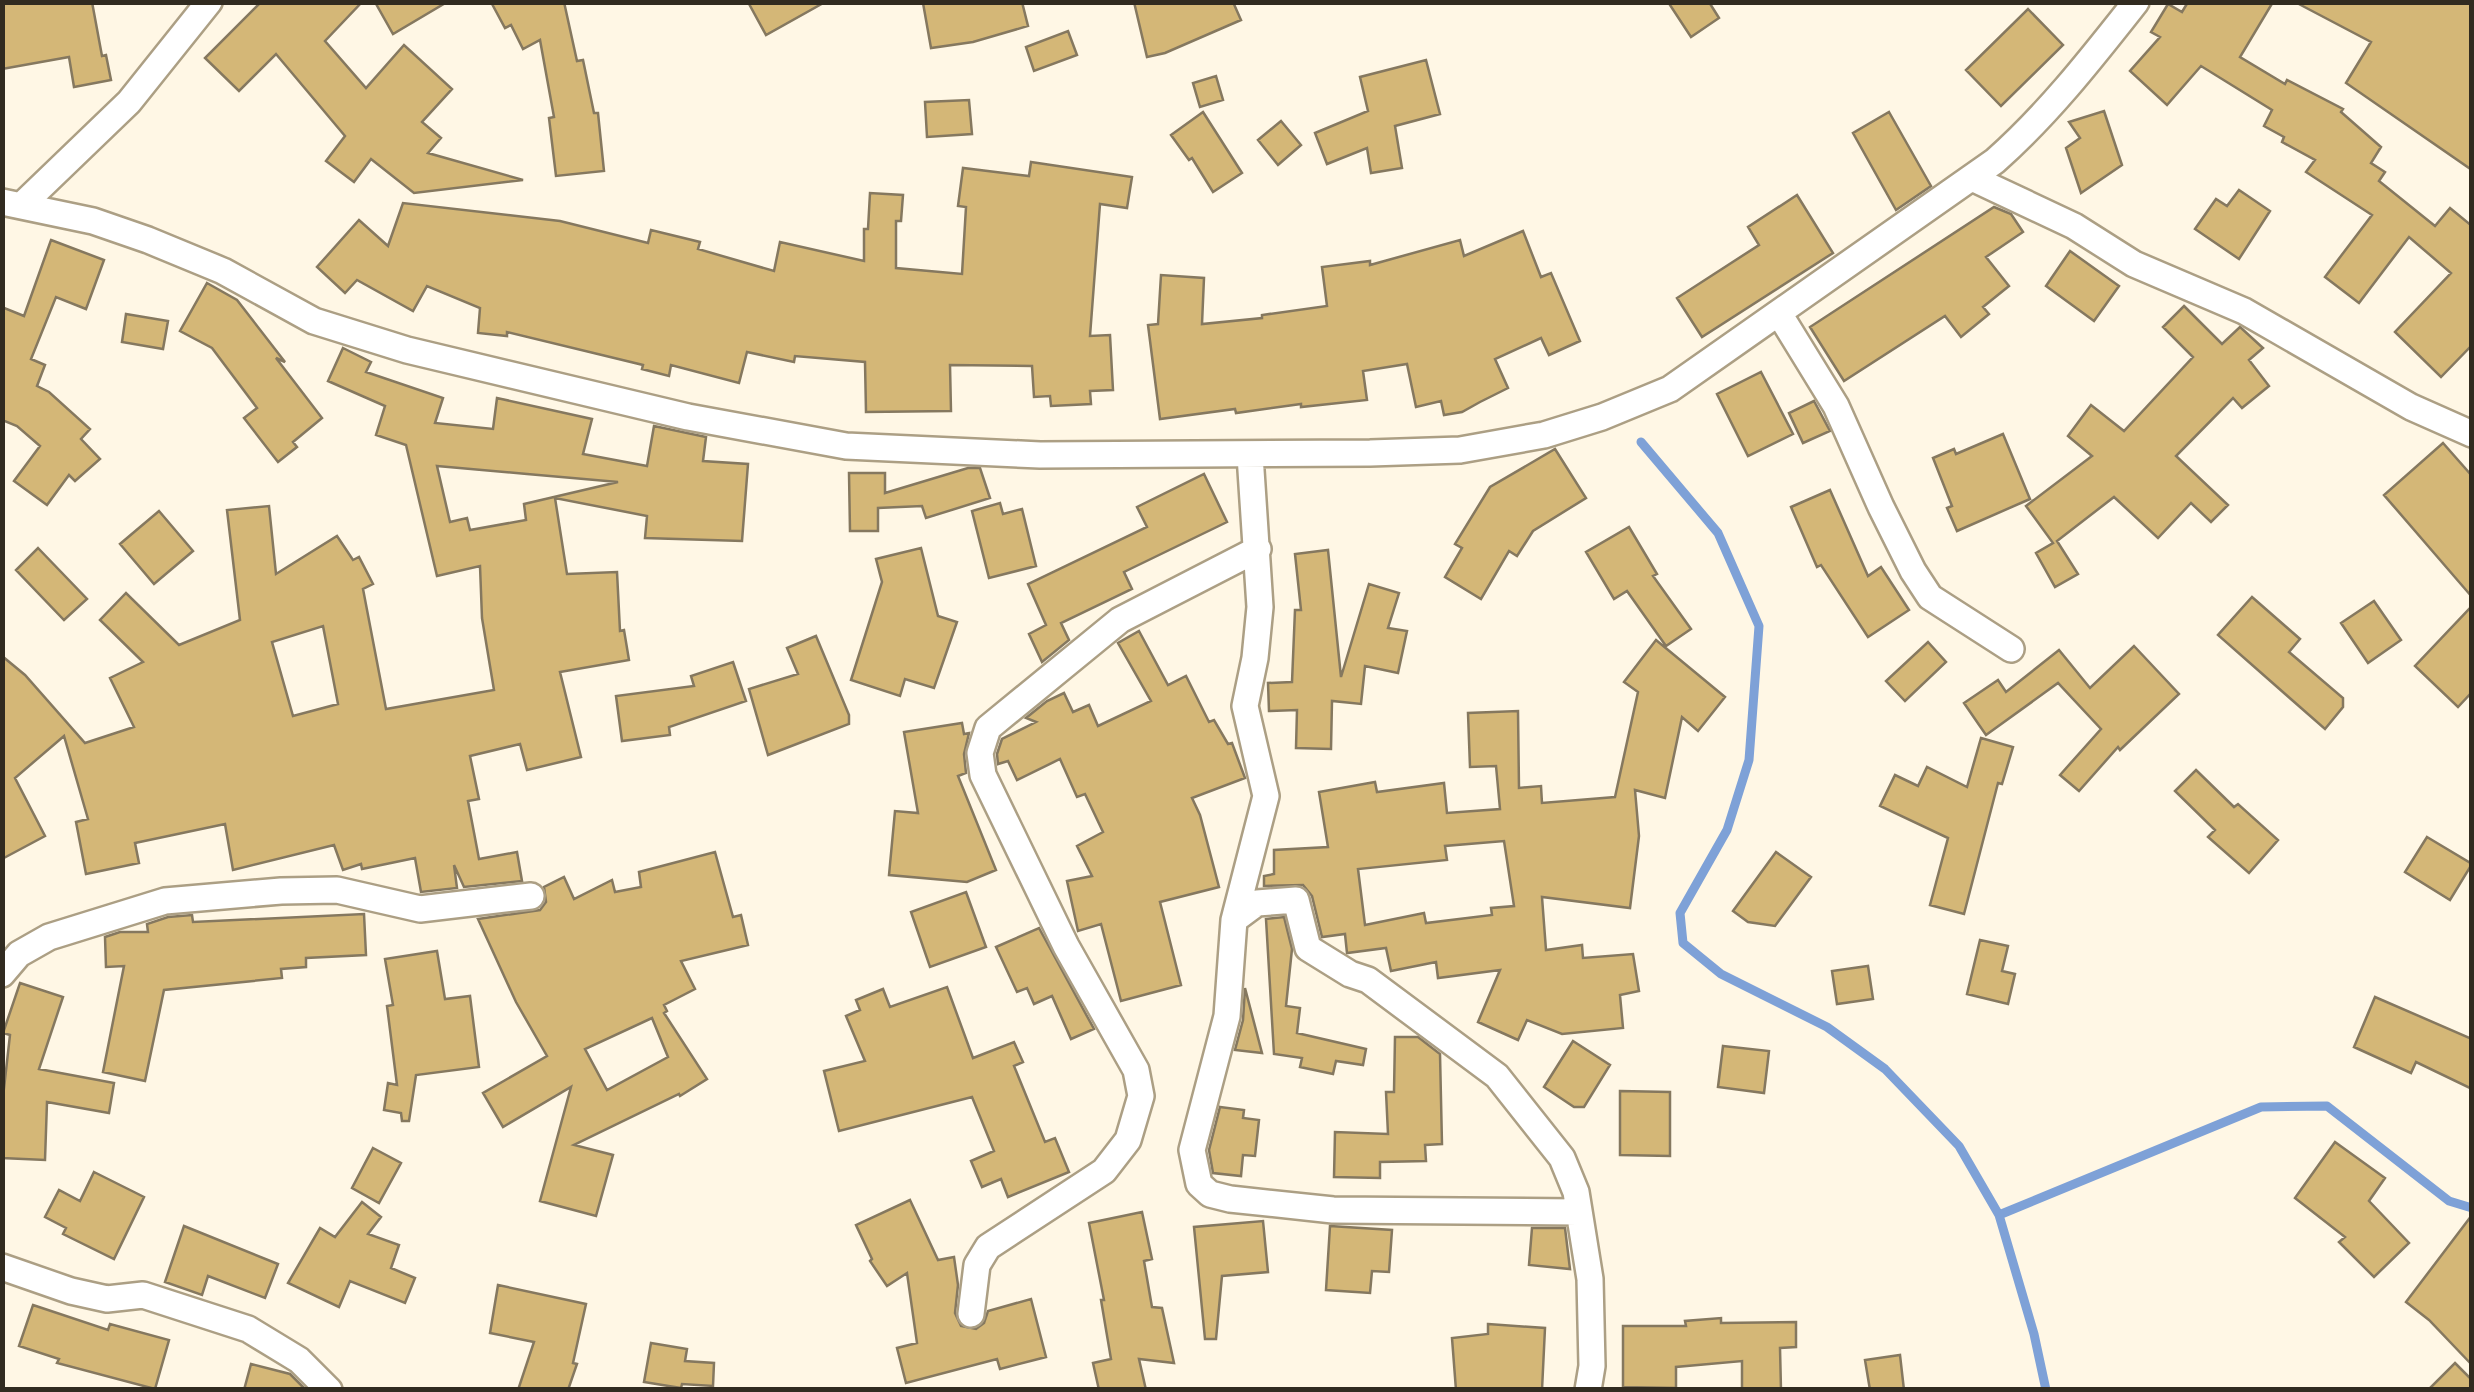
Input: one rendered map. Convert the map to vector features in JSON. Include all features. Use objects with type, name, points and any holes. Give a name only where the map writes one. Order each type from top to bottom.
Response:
[{"type":"street","points":[[12,204],[129,102],[209,2]]},
{"type":"street","points":[[12,204],[93,221],[148,240],[223,271],[314,321],[406,350],[688,416],[846,446],[1040,455],[1460,450],[1544,435],[1602,418],[1670,389],[1972,178],[2036,124],[2136,2]]},
{"type":"street","points":[[1972,178],[2074,226],[2134,264],[2244,311],[2411,407],[2472,434]]},
{"type":"street","points":[[1780,315],[1836,406],[1881,507],[1930,597],[2011,649]]},
{"type":"street","points":[[1250,455],[1260,608],[1245,706],[1266,796],[1234,920],[1227,1016],[1192,1150],[1199,1184],[1210,1194],[1334,1210],[1578,1212]]},
{"type":"street","points":[[971,1314],[977,1265],[988,1247],[1104,1171],[1128,1140],[1140,1096],[1136,1070],[1066,946],[983,775],[980,753],[988,728],[1120,620],[1258,549]]},
{"type":"street","points":[[2,974],[19,954],[49,937],[165,901],[282,890],[337,890],[420,909],[531,896]]},
{"type":"street","points":[[1234,920],[1257,903],[1296,900],[1308,948],[1350,974],[1368,980],[1497,1076],[1562,1158],[1576,1192],[1590,1279],[1592,1366],[1588,1390]]},
{"type":"street","points":[[2,1267],[107,1299],[144,1294],[248,1330],[300,1360],[329,1390]]},
{"type":"building","points":[[2,2],[92,2],[102,56],[106,55],[111,80],[74,87],[69,57],[2,69]]},
{"type":"building","points":[[261,2],[362,2],[325,41],[366,88],[404,45],[452,89],[422,122],[441,138],[428,153],[523,180],[414,193],[371,159],[354,182],[326,161],[345,136],[276,54],[239,91],[205,58]]},
{"type":"building","points":[[375,2],[447,2],[393,34]]},
{"type":"building","points":[[491,2],[564,2],[577,61],[583,60],[594,113],[598,113],[604,171],[556,176],[549,118],[554,117],[540,40],[523,49],[511,25],[505,28]]},
{"type":"building","points":[[748,2],[825,2],[766,35]]},
{"type":"building","points":[[1022,2],[1028,26],[973,42],[931,48],[923,3]]},
{"type":"building","points":[[1134,2],[1233,2],[1241,20],[1147,57]]},
{"type":"building","points":[[1668,2],[1709,2],[1719,18],[1691,37]]},
{"type":"building","points":[[2188,2],[2273,2],[2240,57],[2285,84],[2287,80],[2343,109],[2341,112],[2381,147],[2371,163],[2385,172],[2379,181],[2435,226],[2450,208],[2472,226],[2472,345],[2441,377],[2395,332],[2451,273],[2409,237],[2359,303],[2325,277],[2372,215],[2306,172],[2315,160],[2282,142],[2284,137],[2264,126],[2272,110],[2201,66],[2167,105],[2130,71],[2160,37],[2151,32],[2168,4],[2182,12]]},
{"type":"building","points":[[2295,2],[2472,2],[2472,170],[2346,83],[2371,42]]},
{"type":"building","points":[[2028,9],[2063,45],[2001,106],[1966,70]]},
{"type":"building","points":[[1068,31],[1077,55],[1034,71],[1026,47]]},
{"type":"building","points":[[1426,60],[1440,114],[1395,126],[1402,168],[1371,173],[1367,148],[1327,164],[1315,133],[1368,111],[1360,77]]},
{"type":"building","points":[[1216,76],[1223,100],[1200,107],[1193,83]]},
{"type":"building","points":[[969,100],[972,134],[927,137],[925,102]]},
{"type":"building","points":[[2104,111],[2122,165],[2081,193],[2066,148],[2080,138],[2069,122]]},
{"type":"building","points":[[1203,112],[1242,173],[1213,192],[1192,158],[1189,160],[1171,135]]},
{"type":"building","points":[[1889,112],[1931,186],[1896,210],[1853,133]]},
{"type":"building","points":[[1281,121],[1301,145],[1278,165],[1258,140]]},
{"type":"building","points":[[1031,162],[1132,177],[1127,208],[1100,204],[1090,336],[1110,335],[1113,390],[1090,391],[1091,404],[1051,406],[1050,396],[1034,397],[1032,366],[950,365],[951,411],[866,412],[865,362],[795,356],[794,362],[747,352],[739,383],[671,365],[669,376],[642,369],[643,365],[507,332],[507,336],[478,333],[480,308],[427,286],[413,311],[357,280],[345,293],[317,267],[359,220],[388,246],[403,203],[560,221],[648,243],[651,230],[700,242],[698,249],[774,271],[780,242],[864,261],[870,193],[903,195],[901,221],[896,221],[896,268],[962,274],[966,207],[958,206],[963,168],[1029,176]]},
{"type":"building","points":[[2239,190],[2270,211],[2239,259],[2195,229],[2216,199],[2227,206]]},
{"type":"building","points":[[1797,195],[1833,253],[1702,337],[1677,298],[1759,245],[1748,227]]},
{"type":"building","points":[[1994,207],[2011,214],[2023,232],[1986,257],[2009,286],[1983,307],[1989,314],[1961,337],[1945,316],[1844,381],[1810,327]]},
{"type":"building","points":[[1523,231],[1541,277],[1551,273],[1580,341],[1549,355],[1541,338],[1495,359],[1508,388],[1462,412],[1444,415],[1441,401],[1416,407],[1407,364],[1363,371],[1367,400],[1236,413],[1235,409],[1160,419],[1148,325],[1158,324],[1161,275],[1204,278],[1202,324],[1262,318],[1327,306],[1322,267],[1370,261],[1370,265],[1460,240],[1464,256]]},
{"type":"building","points":[[51,240],[104,260],[86,309],[56,297],[31,359],[45,365],[37,386],[90,429],[81,439],[100,459],[75,481],[69,475],[47,505],[14,481],[40,446],[17,426],[2,420],[2,307],[24,316]]},
{"type":"building","points":[[2070,251],[2119,286],[2094,321],[2046,286]]},
{"type":"building","points":[[207,283],[237,300],[322,418],[293,442],[297,447],[278,462],[244,418],[257,408],[212,348],[180,331]]},
{"type":"building","points":[[2184,306],[2222,344],[2240,327],[2263,348],[2249,360],[2269,386],[2242,408],[2233,398],[2176,456],[2228,505],[2211,522],[2191,503],[2158,538],[2114,497],[2057,541],[2078,574],[2055,587],[2036,553],[2053,543],[2026,506],[2092,456],[2068,436],[2091,405],[2124,431],[2193,357],[2163,327]]},
{"type":"building","points":[[126,314],[168,321],[163,349],[122,342]]},
{"type":"building","points":[[343,348],[371,362],[366,372],[443,398],[435,423],[493,429],[497,398],[592,419],[583,454],[647,466],[654,426],[706,437],[703,461],[748,464],[742,541],[645,538],[647,516],[555,498],[567,574],[617,572],[620,631],[624,630],[629,660],[560,672],[581,757],[527,770],[520,744],[470,756],[479,799],[468,801],[479,859],[517,852],[522,881],[464,887],[454,865],[457,888],[421,892],[415,858],[343,870],[334,845],[233,870],[225,824],[135,843],[139,863],[86,874],[76,822],[88,819],[64,736],[15,778],[45,836],[2,859],[2,656],[25,675],[85,743],[134,727],[110,678],[143,662],[100,620],[126,593],[179,645],[240,620],[227,510],[269,506],[276,574],[337,536],[353,560],[359,557],[373,584],[363,589],[386,709],[494,690],[482,618],[480,566],[437,576],[406,445],[376,435],[385,406],[328,381]],"holes":[[[437,466],[527,474],[618,482],[524,504],[526,520],[470,530],[467,518],[450,522]],[[323,626],[338,704],[293,716],[272,642]]]},
{"type":"building","points":[[1761,372],[1793,434],[1748,456],[1717,394]]},
{"type":"building","points":[[1814,401],[1830,431],[1803,443],[1789,413]]},
{"type":"building","points":[[2003,434],[2030,499],[1957,531],[1947,508],[1952,506],[1933,458],[1954,449],[1956,454]]},
{"type":"building","points":[[2443,443],[2472,476],[2472,597],[2384,495]]},
{"type":"building","points":[[1555,449],[1586,498],[1533,531],[1517,556],[1509,551],[1481,599],[1445,577],[1462,548],[1455,544],[1490,487]]},
{"type":"building","points":[[968,468],[980,468],[990,498],[926,518],[922,506],[878,508],[878,531],[850,531],[849,473],[885,473],[885,493]]},
{"type":"building","points":[[1204,474],[1227,522],[1124,572],[1132,589],[1061,623],[1069,640],[1042,662],[1029,634],[1046,625],[1028,584],[1147,527],[1137,507]]},
{"type":"building","points":[[1830,490],[1868,576],[1881,567],[1909,610],[1868,637],[1821,565],[1817,567],[1791,507]]},
{"type":"building","points":[[1000,503],[1003,514],[1022,509],[1036,566],[989,578],[972,511]]},
{"type":"building","points":[[159,511],[193,551],[154,584],[120,544]]},
{"type":"building","points":[[1629,527],[1657,574],[1653,576],[1691,629],[1666,646],[1627,591],[1614,599],[1586,552]]},
{"type":"building","points":[[38,548],[87,599],[64,620],[16,570]]},
{"type":"building","points":[[921,548],[938,616],[957,622],[934,688],[905,679],[900,696],[851,680],[882,582],[876,559]]},
{"type":"building","points":[[1328,550],[1341,677],[1369,584],[1399,593],[1388,628],[1407,631],[1398,673],[1365,666],[1361,704],[1332,701],[1331,749],[1296,748],[1297,710],[1269,711],[1268,683],[1292,682],[1295,610],[1301,610],[1295,554]]},
{"type":"building","points":[[2252,597],[2300,639],[2289,652],[2343,698],[2343,707],[2325,729],[2218,635]]},
{"type":"building","points":[[2374,601],[2401,640],[2368,663],[2341,623]]},
{"type":"building","points":[[2472,606],[2472,692],[2458,707],[2415,666]]},
{"type":"building","points":[[1139,631],[1168,685],[1186,676],[1209,722],[1214,720],[1228,744],[1232,743],[1245,778],[1192,798],[1219,887],[1160,902],[1181,985],[1121,1001],[1101,924],[1078,931],[1067,881],[1092,876],[1077,846],[1103,832],[1085,794],[1077,797],[1060,759],[1017,780],[1008,761],[998,764],[997,754],[1002,739],[1036,722],[1026,718],[1064,693],[1073,712],[1089,705],[1098,726],[1151,701],[1118,643]]},
{"type":"building","points":[[816,636],[849,715],[849,724],[768,755],[749,689],[798,674],[787,648]]},
{"type":"building","points":[[1656,640],[1725,697],[1698,731],[1682,717],[1665,798],[1635,790],[1639,836],[1630,908],[1542,897],[1546,950],[1582,945],[1583,958],[1633,954],[1639,991],[1620,995],[1623,1028],[1562,1034],[1527,1020],[1518,1040],[1478,1022],[1500,970],[1438,978],[1436,962],[1391,971],[1386,948],[1347,953],[1345,934],[1322,937],[1312,896],[1303,885],[1264,886],[1264,876],[1274,874],[1274,850],[1328,847],[1319,792],[1375,782],[1377,792],[1444,783],[1447,813],[1500,809],[1496,766],[1470,767],[1468,713],[1518,711],[1519,788],[1541,786],[1542,803],[1615,797],[1638,692],[1624,682]],"holes":[[[1504,841],[1514,906],[1491,908],[1492,915],[1426,923],[1424,913],[1365,925],[1358,869],[1447,860],[1445,846]]]},
{"type":"building","points":[[1928,642],[1946,662],[1905,701],[1886,681]]},
{"type":"building","points":[[2134,646],[2179,694],[2120,750],[2118,747],[2079,791],[2060,775],[2101,729],[2058,683],[1986,735],[1964,703],[1998,680],[2006,692],[2059,650],[2090,688]]},
{"type":"building","points":[[733,662],[746,701],[669,727],[670,735],[622,741],[616,696],[694,686],[691,676]]},
{"type":"building","points":[[962,723],[964,734],[969,733],[964,754],[966,773],[958,776],[996,870],[967,882],[889,875],[895,811],[918,813],[904,732]]},
{"type":"building","points":[[1981,738],[2013,747],[2002,784],[1998,783],[1964,914],[1930,905],[1948,838],[1880,806],[1895,775],[1918,786],[1927,767],[1967,787]]},
{"type":"building","points":[[2196,770],[2234,807],[2238,804],[2278,840],[2249,873],[2208,837],[2215,830],[2175,791]]},
{"type":"building","points":[[2427,837],[2472,864],[2450,900],[2405,872]]},
{"type":"building","points":[[715,852],[733,917],[741,915],[748,945],[681,961],[695,989],[664,1005],[664,1013],[707,1079],[680,1096],[574,1145],[613,1155],[596,1216],[540,1201],[571,1087],[503,1127],[483,1093],[547,1056],[516,1002],[478,919],[540,910],[546,902],[544,887],[564,877],[574,899],[612,880],[615,892],[641,887],[639,872]],"holes":[[[652,1018],[668,1057],[607,1090],[585,1049]]]},
{"type":"building","points":[[1776,852],[1811,877],[1775,926],[1748,922],[1733,911]]},
{"type":"building","points":[[966,892],[986,947],[930,967],[911,912]]},
{"type":"building","points":[[364,914],[366,955],[306,958],[306,967],[281,969],[282,978],[164,990],[145,1081],[103,1072],[124,966],[106,967],[105,937],[120,932],[148,932],[147,924],[168,917],[192,915],[193,922]]},
{"type":"building","points":[[1284,917],[1292,949],[1286,1006],[1300,1008],[1297,1033],[1366,1049],[1363,1065],[1336,1061],[1333,1074],[1300,1067],[1302,1058],[1274,1054],[1266,919]]},
{"type":"building","points":[[1039,928],[1094,1029],[1071,1039],[1052,996],[1034,1004],[1027,988],[1017,992],[996,947]]},
{"type":"building","points":[[1980,940],[2008,946],[2002,971],[2015,974],[2008,1004],[1967,994]]},
{"type":"building","points":[[437,951],[445,999],[470,996],[479,1067],[416,1075],[409,1121],[402,1121],[401,1113],[384,1110],[388,1083],[397,1085],[387,1006],[393,1005],[385,959]]},
{"type":"building","points":[[1868,966],[1873,999],[1837,1004],[1832,971]]},
{"type":"building","points":[[20,983],[63,997],[39,1069],[114,1083],[109,1113],[47,1102],[45,1160],[2,1158],[2,1106],[10,1035],[3,1033]]},
{"type":"building","points":[[947,987],[973,1058],[1014,1042],[1023,1062],[1014,1066],[1045,1142],[1055,1138],[1069,1172],[1008,1197],[1001,1179],[982,1187],[971,1161],[994,1151],[972,1097],[839,1131],[824,1071],[865,1061],[846,1016],[860,1010],[856,1000],[883,989],[890,1007]]},
{"type":"building","points":[[1245,988],[1262,1053],[1235,1050],[1243,1020]]},
{"type":"building","points":[[2375,997],[2472,1039],[2472,1089],[2416,1062],[2411,1073],[2354,1047]]},
{"type":"building","points":[[1395,1037],[1418,1037],[1440,1054],[1442,1144],[1425,1145],[1426,1161],[1380,1162],[1380,1178],[1334,1177],[1335,1132],[1388,1134],[1386,1092],[1394,1092]]},
{"type":"building","points":[[1573,1041],[1610,1065],[1584,1107],[1574,1107],[1544,1087]]},
{"type":"building","points":[[1723,1046],[1769,1051],[1764,1093],[1718,1087]]},
{"type":"building","points":[[1620,1091],[1670,1092],[1670,1156],[1620,1155]]},
{"type":"building","points":[[1220,1107],[1244,1110],[1243,1118],[1259,1120],[1255,1156],[1243,1155],[1241,1176],[1213,1173],[1209,1150]]},
{"type":"building","points":[[2335,1142],[2385,1178],[2369,1201],[2409,1243],[2374,1277],[2339,1242],[2345,1237],[2295,1198]]},
{"type":"building","points":[[373,1148],[401,1163],[379,1203],[352,1188]]},
{"type":"building","points":[[94,1172],[144,1197],[114,1259],[63,1234],[66,1228],[45,1217],[59,1190],[80,1201]]},
{"type":"building","points":[[910,1200],[938,1260],[954,1257],[958,1285],[955,1313],[961,1326],[976,1329],[984,1323],[988,1311],[1031,1299],[1046,1357],[1000,1369],[997,1359],[906,1383],[897,1348],[917,1343],[907,1273],[887,1286],[870,1261],[856,1225]]},
{"type":"building","points":[[362,1202],[381,1217],[368,1234],[399,1245],[391,1268],[415,1278],[405,1303],[350,1281],[339,1307],[288,1283],[320,1228],[335,1237]]},
{"type":"building","points":[[1142,1212],[1152,1259],[1144,1261],[1152,1307],[1162,1308],[1174,1363],[1139,1359],[1146,1390],[1099,1390],[1093,1363],[1111,1359],[1089,1223]]},
{"type":"building","points":[[2472,1215],[2472,1365],[2406,1302]]},
{"type":"building","points":[[1263,1221],[1268,1272],[1222,1276],[1216,1339],[1205,1339],[1194,1227]]},
{"type":"building","points":[[184,1226],[278,1264],[265,1298],[208,1276],[202,1295],[165,1282]]},
{"type":"building","points":[[1330,1226],[1392,1230],[1389,1272],[1372,1271],[1370,1293],[1326,1290]]},
{"type":"building","points":[[1532,1228],[1565,1228],[1570,1269],[1529,1265]]},
{"type":"building","points":[[498,1285],[586,1304],[573,1363],[577,1364],[568,1390],[518,1390],[534,1342],[490,1333]]},
{"type":"building","points":[[33,1305],[108,1330],[110,1324],[169,1340],[155,1389],[57,1363],[59,1359],[19,1346]]},
{"type":"building","points":[[1721,1318],[1721,1323],[1796,1322],[1796,1347],[1780,1348],[1781,1390],[1742,1390],[1742,1361],[1676,1367],[1676,1388],[1623,1387],[1623,1326],[1686,1326],[1685,1321]]},
{"type":"building","points":[[1488,1324],[1545,1328],[1542,1390],[1456,1390],[1452,1338],[1488,1334]]},
{"type":"building","points":[[651,1343],[687,1349],[685,1361],[714,1363],[713,1386],[682,1384],[681,1388],[644,1382]]},
{"type":"building","points":[[1900,1355],[1904,1390],[1870,1390],[1865,1360]]},
{"type":"building","points":[[2455,1363],[2472,1380],[2472,1390],[2428,1390]]},
{"type":"building","points":[[251,1364],[290,1374],[306,1390],[244,1390]]},
{"type":"waterway","points":[[1641,442],[1718,533],[1759,626],[1749,760],[1727,830],[1680,913],[1683,943],[1721,974],[1827,1027],[1885,1069],[1959,1146],[1999,1215],[2046,1390]]},
{"type":"waterway","points":[[1999,1215],[2261,1107],[2327,1106],[2449,1201],[2472,1208]]}]
